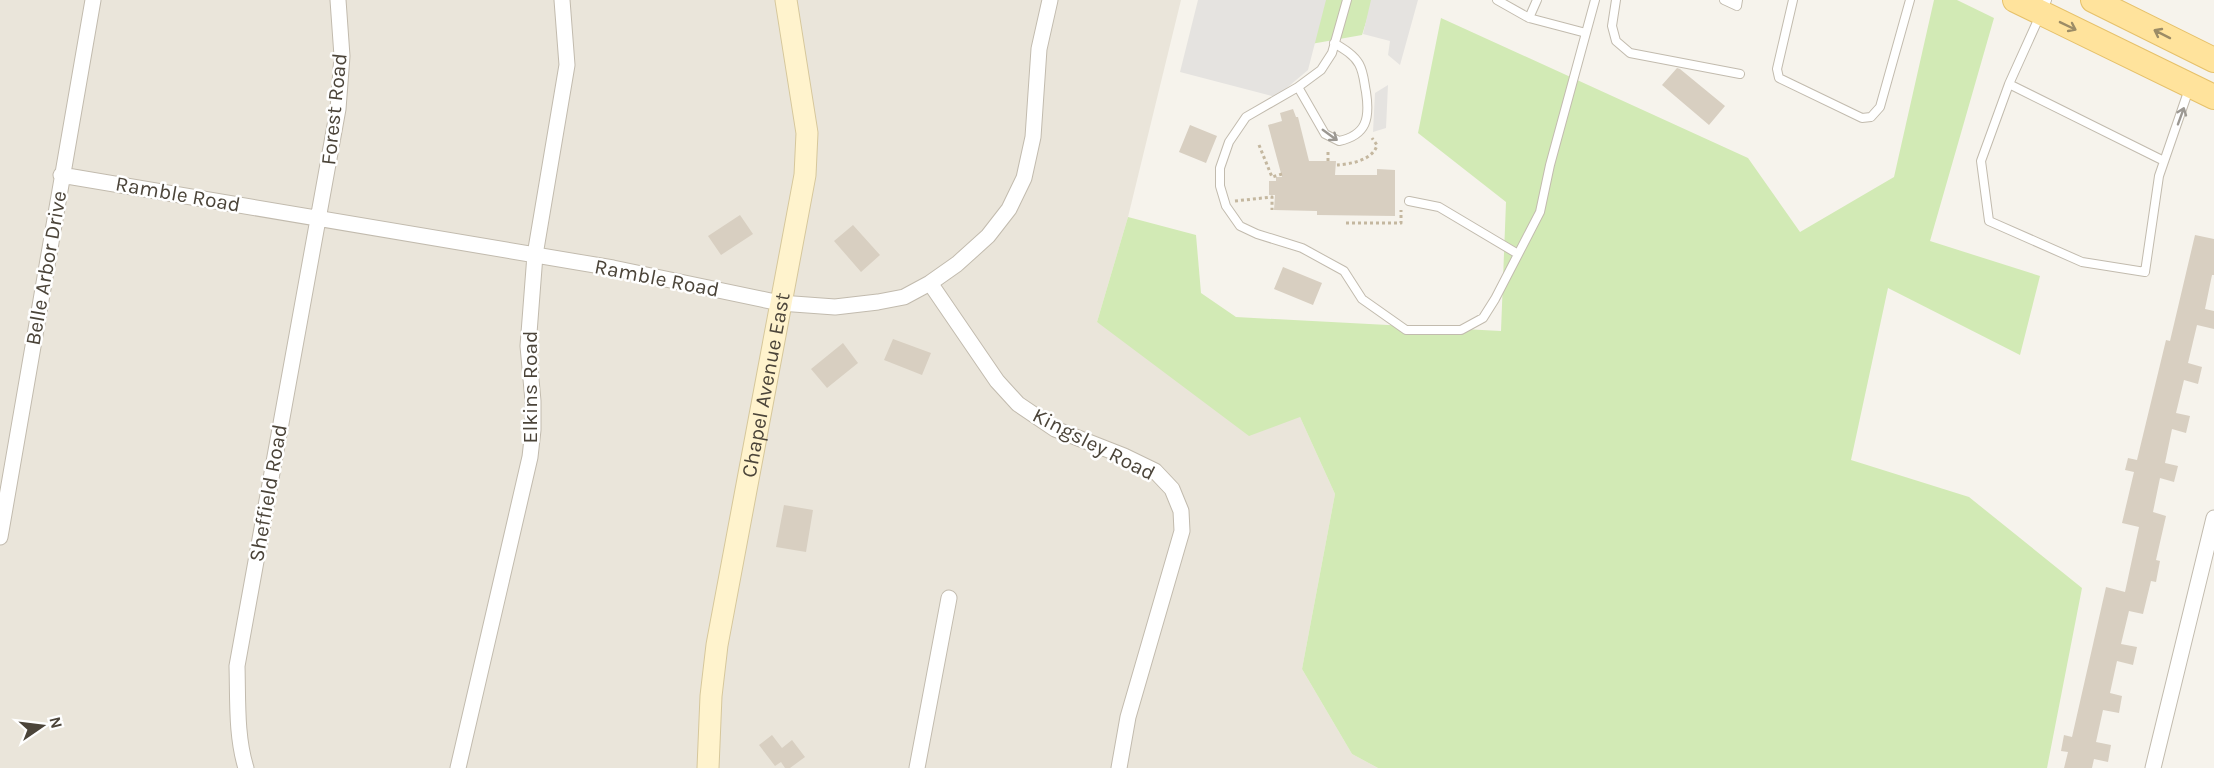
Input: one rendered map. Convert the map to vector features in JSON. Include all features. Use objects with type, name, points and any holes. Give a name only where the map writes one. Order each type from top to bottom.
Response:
[{"type":"main road","points":[[2015,0],[2045,7],[2214,97]]},
{"type":"main road","points":[[2093,0],[2214,60]]},
{"type":"street","name":"Belle Arbor Drive","points":[[0,537],[93,0]]},
{"type":"street","name":"Forest Road","points":[[320,218],[338,110],[342,56],[338,0]]},
{"type":"street","name":"Elkins Road","points":[[458,768],[530,457],[533,401],[528,346],[535,255],[567,65],[562,0]]},
{"type":"street","name":"Chapel Avenue East","points":[[708,768],[711,696],[717,645],[806,175],[807,133],[786,0]]},
{"type":"street","name":"Ramble Road","points":[[62,175],[614,268],[780,303],[835,307],[878,302],[903,297],[930,283],[957,264],[988,236],[1009,209],[1024,178],[1033,137],[1039,49],[1050,0]]},
{"type":"street","name":"Sheffield Road","points":[[246,768],[242,755],[237,666],[291,362],[320,218]]},
{"type":"street","name":"Kingsley Road","points":[[930,283],[997,381],[1018,404],[1055,429],[1124,456],[1155,471],[1172,489],[1181,511],[1182,531],[1128,717],[1119,768]]},
{"type":"street","points":[[2153,768],[2214,518]]},
{"type":"street","points":[[917,768],[948,598]]},
{"type":"lane","points":[[1347,0],[1332,53],[1321,70],[1298,87],[1246,117],[1229,142],[1220,168],[1220,186],[1225,202],[1240,226],[1257,234],[1302,248],[1344,271],[1362,299],[1406,330],[1461,330],[1483,318],[1540,212],[1550,165],[1595,0]]},
{"type":"lane","points":[[1497,0],[1528,18],[1586,33]]},
{"type":"lane","points":[[1528,18],[1537,0]]},
{"type":"lane","points":[[1616,0],[1612,26],[1616,41],[1630,53],[1740,74]]},
{"type":"lane","points":[[1724,0],[1737,6],[1738,0]]},
{"type":"lane","points":[[1793,0],[1777,69],[1779,78],[1862,118],[1871,117],[1880,107],[1910,0]]},
{"type":"lane","points":[[2045,7],[2009,84],[1981,161],[1989,221],[2082,262],[2145,272],[2159,176],[2183,113],[2190,86]]},
{"type":"lane","points":[[1298,87],[1325,134],[1339,141],[1352,138],[1360,131],[1366,122],[1368,107],[1363,73],[1353,56],[1335,43]]},
{"type":"lane","points":[[2009,84],[2164,161]]},
{"type":"lane","points":[[1405,201],[1439,207],[1518,254]]},
{"type":"path","points":[[1337,165],[1358,161],[1369,156],[1376,150],[1377,145],[1372,138]]},
{"type":"path","points":[[1259,145],[1272,177],[1282,174]]},
{"type":"path","points":[[1328,151],[1328,161]]},
{"type":"path","points":[[1225,202],[1272,197],[1272,210]]},
{"type":"path","points":[[1346,223],[1401,223],[1405,201]]},
{"type":"shaded area","points":[[0,0],[1181,0],[1128,217],[1097,322],[1300,417],[1335,494],[1302,669],[1352,754],[1378,768],[0,768]]},
{"type":"shaded area","points":[[1198,0],[1326,0],[1308,70],[1276,97],[1180,72]]},
{"type":"shaded area","points":[[1371,0],[1418,0],[1400,65],[1388,55],[1390,41],[1363,34]]},
{"type":"shaded area","points":[[1388,85],[1386,128],[1373,132],[1375,93]]},
{"type":"green space","points":[[1320,0],[1373,0],[1362,35],[1311,44]]},
{"type":"green space","points":[[1934,0],[1957,0],[1994,18],[1930,241],[2040,276],[2020,355],[1888,288],[1851,460],[1969,497],[2082,588],[2047,768],[1378,768],[1352,754],[1302,669],[1335,494],[1300,417],[1249,436],[1097,322],[1128,217],[1196,235],[1201,293],[1236,317],[1501,331],[1506,202],[1418,133],[1441,18],[1748,158],[1800,232],[1894,177]]},
{"type":"building","points":[[1677,68],[1725,106],[1709,125],[1662,85]]},
{"type":"building","points":[[1293,109],[1298,117],[1309,161],[1336,161],[1335,175],[1377,175],[1377,169],[1395,170],[1395,216],[1317,215],[1317,211],[1274,210],[1275,195],[1269,195],[1269,181],[1276,181],[1276,177],[1282,177],[1268,125],[1282,121],[1280,113]]},
{"type":"building","points":[[1190,125],[1217,136],[1206,163],[1179,152]]},
{"type":"building","points":[[740,215],[753,234],[721,255],[708,236]]},
{"type":"building","points":[[853,225],[880,255],[861,272],[834,241]]},
{"type":"building","points":[[2195,235],[2214,239],[2214,275],[2212,275],[2205,309],[2214,311],[2214,329],[2197,325],[2188,363],[2202,367],[2198,384],[2184,380],[2176,413],[2190,416],[2186,433],[2172,429],[2165,463],[2178,466],[2174,482],[2160,478],[2153,512],[2166,516],[2156,560],[2160,561],[2156,582],[2151,581],[2143,614],[2129,611],[2121,644],[2137,647],[2133,665],[2117,661],[2110,693],[2122,696],[2119,713],[2103,710],[2096,742],[2111,745],[2108,762],[2094,759],[2092,768],[2064,768],[2068,752],[2061,751],[2064,735],[2072,737],[2106,587],[2125,592],[2139,527],[2122,523],[2134,472],[2125,470],[2128,458],[2137,460],[2166,340],[2170,341]]},
{"type":"building","points":[[1283,267],[1322,283],[1313,305],[1274,289]]},
{"type":"building","points":[[893,339],[931,353],[922,375],[884,360]]},
{"type":"building","points":[[843,343],[858,363],[827,388],[811,369]]},
{"type":"building","points":[[784,505],[813,510],[806,552],[776,547]]},
{"type":"building","points":[[772,735],[782,748],[792,740],[805,757],[790,768],[785,768],[781,762],[775,766],[759,745]]}]
